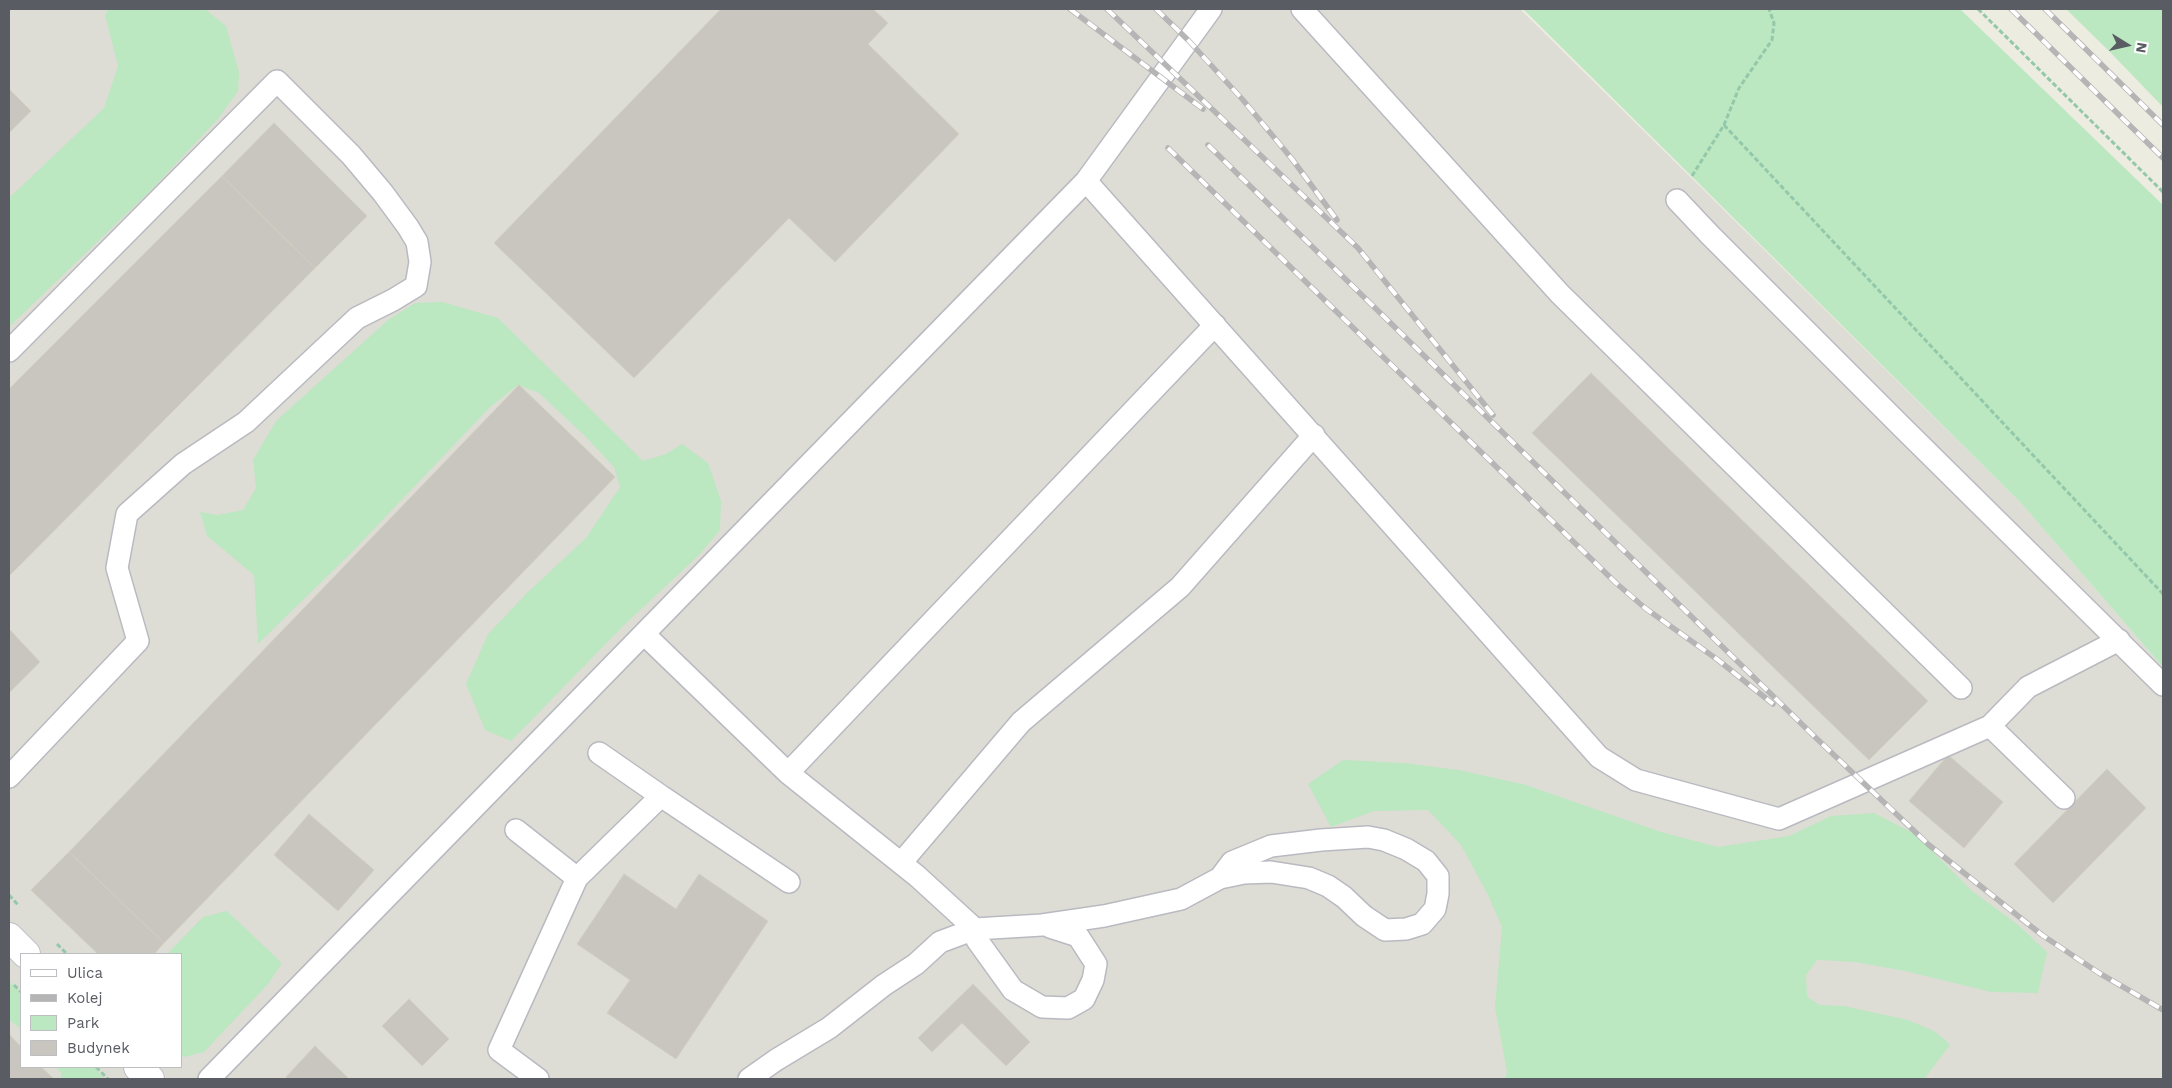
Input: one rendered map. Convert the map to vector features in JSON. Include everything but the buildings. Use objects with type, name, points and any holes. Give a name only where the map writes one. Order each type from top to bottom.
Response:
[{"type":"street","points":[[9,937],[25,953]]},
{"type":"street","points":[[139,1068],[150,1079]]},
{"type":"lane","points":[[209,1079],[1086,181],[1211,9]]},
{"type":"lane","points":[[1302,9],[1560,294],[1962,688]]},
{"type":"lane","points":[[9,351],[277,81],[351,155],[388,199],[416,242],[420,262],[416,286],[357,318],[246,422],[183,464],[128,514],[117,568],[138,641],[9,777]]},
{"type":"lane","points":[[1086,181],[1599,757],[1636,780],[1779,819],[1990,726],[2028,687],[2118,640]]},
{"type":"lane","points":[[1677,200],[1888,413],[2163,685]]},
{"type":"lane","points":[[788,773],[1215,325]]},
{"type":"lane","points":[[901,863],[1021,722],[1180,587],[1314,435]]},
{"type":"lane","points":[[644,634],[788,773],[901,863],[975,929],[977,940],[1013,990],[1042,1007],[1068,1008],[1084,999],[1093,980],[1096,964],[1078,936],[1042,925]]},
{"type":"lane","points":[[1990,726],[2064,798]]},
{"type":"lane","points":[[599,753],[789,882]]},
{"type":"lane","points":[[538,1079],[499,1050],[577,878],[661,796]]},
{"type":"lane","points":[[516,830],[577,878]]},
{"type":"lane","points":[[749,1079],[776,1060],[829,1028],[884,985],[916,964],[940,942],[975,929],[1042,925],[1104,916],[1181,899],[1220,878],[1244,872],[1271,872],[1309,878],[1328,886],[1344,897],[1364,916],[1385,930],[1406,929],[1422,924],[1436,909],[1438,894],[1438,876],[1426,861],[1406,849],[1384,840],[1368,837],[1271,846],[1232,862],[1220,878]]},
{"type":"path","points":[[1677,200],[1724,125],[1739,88],[1772,40],[1774,23],[1769,9]]},
{"type":"path","points":[[1978,9],[2163,192]]},
{"type":"path","points":[[1724,125],[2163,594]]},
{"type":"path","points":[[97,1068],[108,1079]]},
{"type":"shaded area","points":[[9,9],[1520,9],[2020,502],[2163,667],[2163,1079],[9,1079]]},
{"type":"green space","points":[[108,9],[205,9],[226,26],[239,72],[238,91],[218,119],[150,191],[9,327],[9,198],[104,108],[118,66],[105,15]]},
{"type":"green space","points":[[1523,9],[1960,9],[2163,205],[2163,667],[2020,502]]},
{"type":"green space","points":[[2066,9],[2163,9],[2163,107],[2109,51]]},
{"type":"green space","points":[[442,302],[498,318],[643,461],[666,454],[682,444],[708,463],[721,501],[720,530],[698,556],[623,626],[511,741],[485,730],[466,684],[488,634],[527,593],[586,538],[620,487],[614,467],[584,435],[539,393],[518,385],[490,407],[352,552],[258,644],[254,575],[207,536],[200,512],[217,515],[243,510],[256,488],[253,460],[276,421],[388,320],[415,303]]},
{"type":"green space","points":[[1343,760],[1404,763],[1459,770],[1526,785],[1661,832],[1718,847],[1789,836],[1831,816],[1874,813],[1915,834],[1972,891],[2017,924],[2047,952],[2038,993],[1991,992],[1905,971],[1855,962],[1817,960],[1806,975],[1807,997],[1820,1005],[1844,1006],[1908,1020],[1934,1031],[1950,1045],[1924,1079],[1505,1079],[1507,1072],[1495,1007],[1502,927],[1488,895],[1461,845],[1428,810],[1374,811],[1331,827],[1308,784]]},
{"type":"green space","points":[[227,911],[282,963],[268,984],[204,1052],[184,1057],[182,1056],[182,953],[168,953],[203,917]]},
{"type":"green space","points":[[9,981],[20,992],[20,1028],[9,1020]]},
{"type":"green space","points":[[58,1068],[95,1068],[104,1079],[61,1079],[61,1073]]},
{"type":"railway","points":[[1070,9],[1203,109]]},
{"type":"railway","points":[[1107,9],[1358,248],[1493,415]]},
{"type":"railway","points":[[1156,9],[1189,41],[1243,100],[1292,159],[1337,220]]},
{"type":"railway","points":[[2011,9],[2163,158]]},
{"type":"railway","points":[[2045,9],[2163,125]]},
{"type":"railway","points":[[1208,145],[1815,737],[1929,845],[2042,935],[2099,973],[2163,1010]]},
{"type":"railway","points":[[1168,148],[1616,583],[1645,608],[1718,660],[1773,704]]}]
